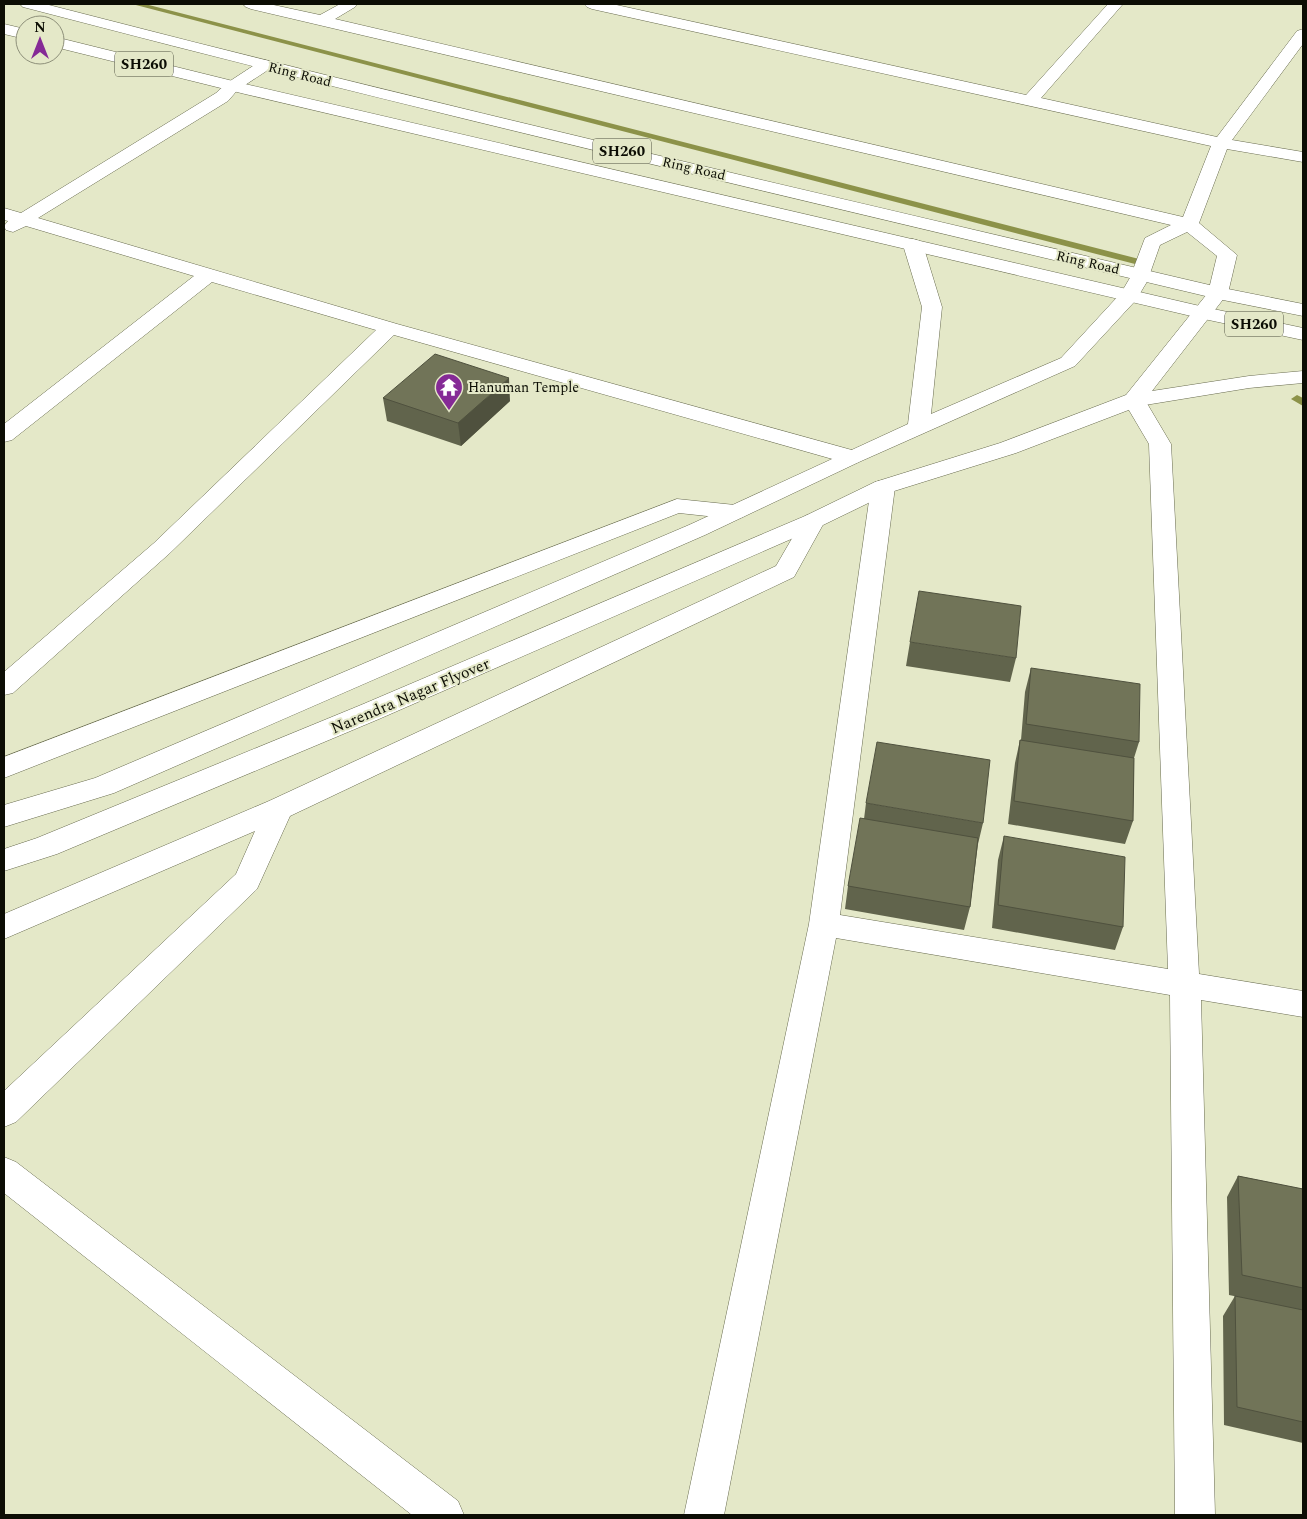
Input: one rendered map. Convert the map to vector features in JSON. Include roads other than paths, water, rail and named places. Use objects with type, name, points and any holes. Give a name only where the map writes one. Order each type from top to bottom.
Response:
[{"type":"main road","name":"Ring Road","points":[[28,4],[265,65],[1141,275],[1303,310]]},
{"type":"main road","points":[[251,4],[1189,224],[1227,255],[1218,293],[1204,314],[1134,400],[1160,444],[1185,985],[1196,1515]]},
{"type":"main road","points":[[323,20],[350,4]]},
{"type":"main road","points":[[592,4],[1221,143],[1303,157]]},
{"type":"main road","points":[[1030,100],[1116,4]]},
{"type":"main road","points":[[4,816],[104,786],[697,530],[851,457],[1068,362],[1129,296],[1141,275],[1152,242],[1189,224],[1221,143],[1303,34]]},
{"type":"main road","name":"Ring Road","points":[[65,44],[233,86],[1204,314],[1303,334]]},
{"type":"main road","points":[[1284,59],[1303,62]]},
{"type":"main road","points":[[4,233],[222,97],[233,86],[265,65]]},
{"type":"main road","points":[[4,214],[390,328],[851,457]]},
{"type":"main road","points":[[913,245],[932,307],[920,427]]},
{"type":"main road","points":[[4,436],[209,274]]},
{"type":"main road","points":[[4,686],[162,548],[390,328]]},
{"type":"main road","name":"Narendra Nagar Flyover","points":[[4,860],[47,846],[361,716],[813,521],[883,487],[1008,448],[1134,400],[1249,382],[1303,377]]},
{"type":"main road","points":[[704,1515],[824,924],[883,487]]},
{"type":"main road","points":[[4,768],[677,506],[735,512]]},
{"type":"main road","points":[[4,926],[279,809],[785,571],[813,521]]},
{"type":"main road","points":[[4,1112],[247,881],[279,809]]},
{"type":"main road","points":[[824,924],[1303,1004]]},
{"type":"main road","points":[[4,1173],[444,1515]]},
{"type":"waterway","points":[[136,4],[1139,262]]},
{"type":"waterway","points":[[1297,399],[1303,403]]},
{"type":"place","name":"Hanuman Temple","points":[[449,411]]}]
